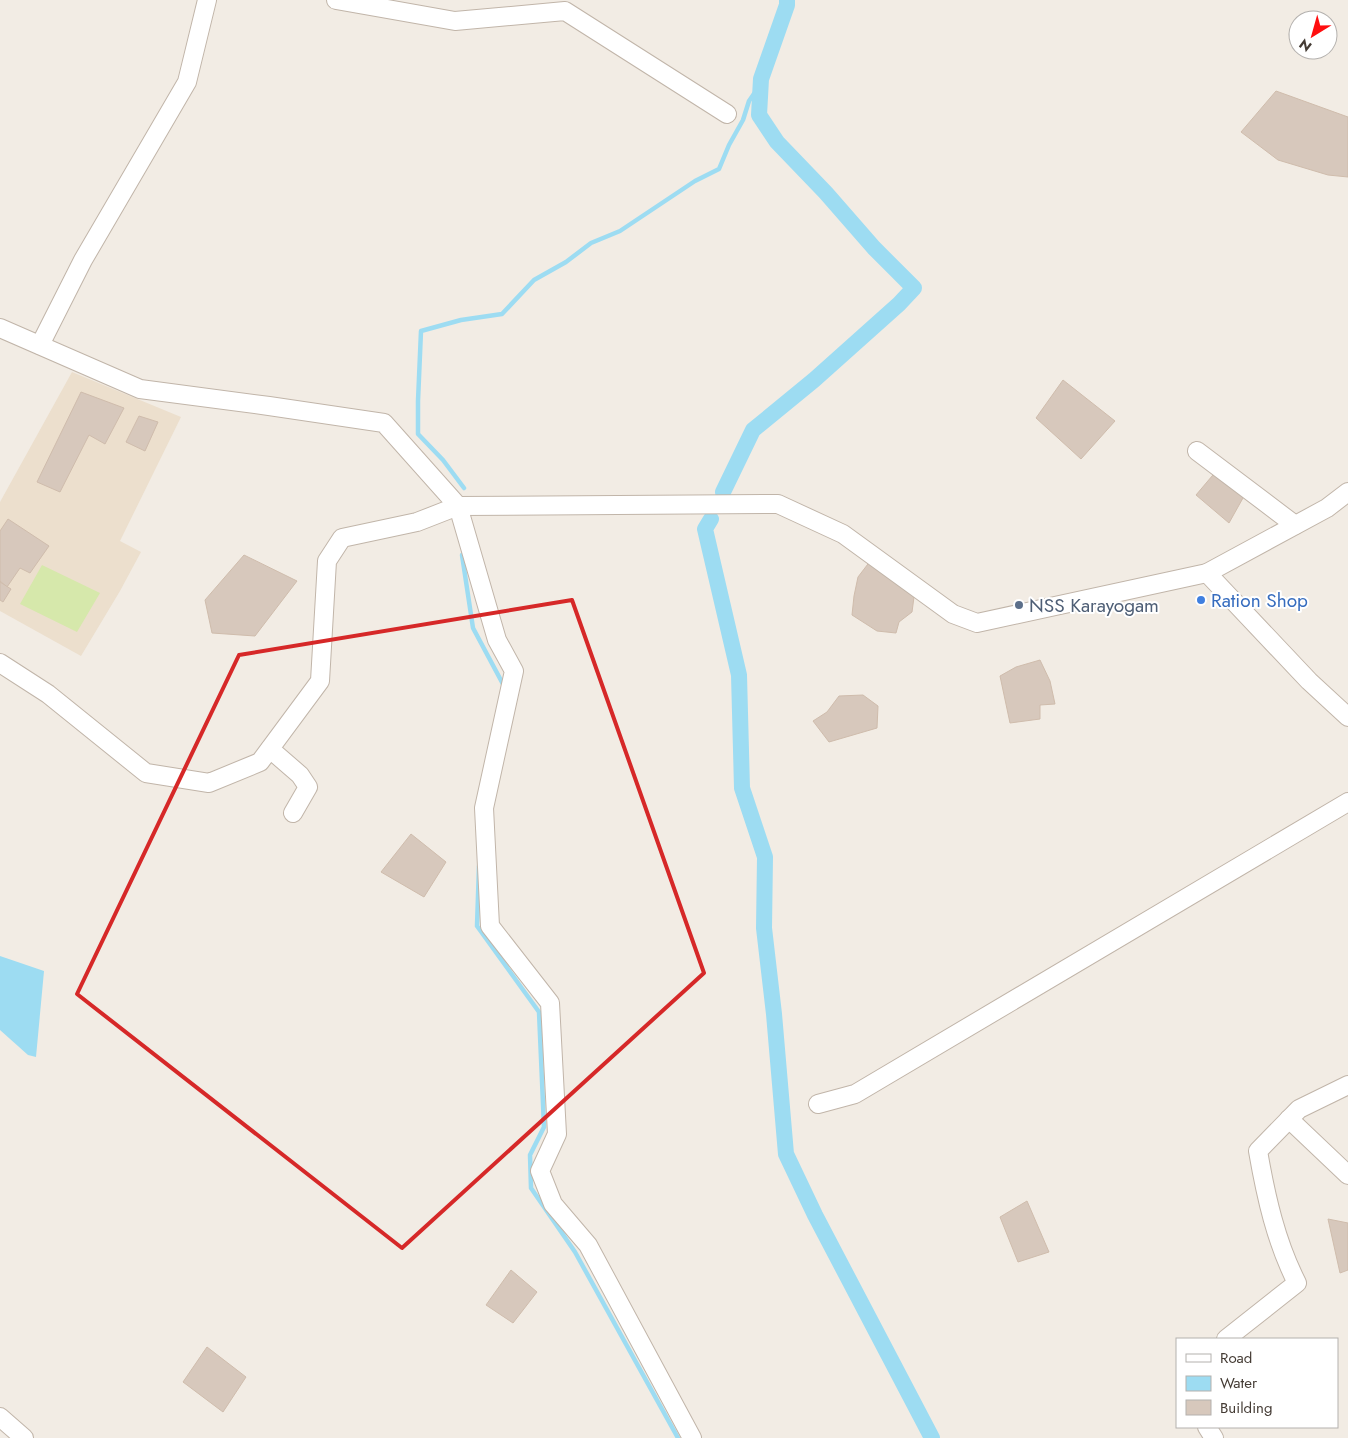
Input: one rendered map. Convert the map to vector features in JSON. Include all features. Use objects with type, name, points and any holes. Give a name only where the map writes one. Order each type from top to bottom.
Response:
[{"type":"street","points":[[40,345],[83,260],[187,82],[207,0]]},
{"type":"street","points":[[336,0],[455,21],[565,12],[727,114]]},
{"type":"street","points":[[0,328],[140,390],[384,423],[458,506],[497,640],[514,671],[484,808],[490,926],[550,1003],[557,1134],[540,1171],[553,1204],[588,1245],[692,1438]]},
{"type":"street","points":[[1197,451],[1295,525]]},
{"type":"street","points":[[0,663],[48,694],[146,773],[209,783],[260,762],[320,681],[327,561],[342,538],[417,522],[458,506],[778,504],[843,534],[953,614],[977,623],[1207,573],[1327,508],[1348,492]]},
{"type":"street","points":[[1207,573],[1309,681],[1348,717]]},
{"type":"street","points":[[270,749],[300,775],[308,787],[293,813]]},
{"type":"street","points":[[818,1104],[855,1094],[1348,802]]},
{"type":"street","points":[[1227,1338],[1297,1283],[1287,1263],[1267,1201],[1258,1151],[1299,1109],[1348,1085]]},
{"type":"street","points":[[1289,1119],[1348,1175]]},
{"type":"street","points":[[0,1417],[24,1438]]},
{"type":"highlighted area","points":[[572,600],[704,973],[402,1248],[77,994],[239,655]]},
{"type":"shaded area","points":[[72,372],[181,417],[120,541],[141,552],[81,656],[0,611],[0,502]]},
{"type":"green space","points":[[42,565],[100,593],[77,632],[20,604]]},
{"type":"water","points":[[0,956],[44,971],[36,1057],[28,1055],[0,1030]]},
{"type":"building","points":[[1276,91],[1348,117],[1348,177],[1328,175],[1278,160],[1241,132]]},
{"type":"building","points":[[1063,380],[1115,421],[1081,459],[1036,418]]},
{"type":"building","points":[[81,392],[124,408],[105,444],[89,435],[60,492],[37,482]]},
{"type":"building","points":[[139,416],[158,422],[145,451],[126,442]]},
{"type":"building","points":[[1218,469],[1248,489],[1229,523],[1196,495]]},
{"type":"building","points":[[8,519],[49,546],[30,573],[20,568],[7,587],[0,581],[0,531]]},
{"type":"building","points":[[244,555],[297,581],[255,636],[212,633],[205,600]]},
{"type":"building","points":[[871,560],[886,576],[914,597],[912,612],[899,622],[896,633],[877,631],[852,615],[858,577]]},
{"type":"building","points":[[0,582],[11,589],[3,602],[0,600]]},
{"type":"building","points":[[1040,660],[1050,681],[1055,704],[1040,705],[1040,719],[1010,723],[1000,676],[1016,667]]},
{"type":"building","points":[[863,695],[878,706],[877,728],[829,742],[813,721],[827,712],[839,696]]},
{"type":"building","points":[[411,834],[446,862],[424,897],[381,872]]},
{"type":"building","points":[[1027,1201],[1049,1252],[1018,1262],[1000,1217]]},
{"type":"building","points":[[1328,1219],[1348,1223],[1348,1270],[1340,1273]]},
{"type":"building","points":[[511,1270],[537,1292],[513,1323],[486,1305]]},
{"type":"building","points":[[207,1347],[246,1377],[223,1412],[183,1382]]},
{"type":"waterway","points":[[723,492],[753,430],[814,380],[899,304],[914,288],[874,248],[826,193],[777,142],[759,115],[761,79],[787,5],[787,0]]},
{"type":"waterway","points":[[464,488],[443,460],[418,434],[421,331],[461,320],[502,314],[534,280],[566,262],[591,243],[620,231],[695,181],[719,169],[729,145],[743,120],[749,101],[760,85]]},
{"type":"waterway","points":[[711,519],[705,529],[739,675],[742,788],[765,857],[764,928],[774,1014],[786,1154],[815,1215],[932,1438]]},
{"type":"waterway","points":[[462,555],[473,628],[504,686]]},
{"type":"waterway","points":[[479,866],[477,926],[539,1012],[544,1127],[530,1155],[531,1188],[575,1252],[678,1438]]},
{"type":"place","name":"Ration Shop","points":[[1201,600]]},
{"type":"place","name":"NSS Karayogam","points":[[1019,605]]}]
